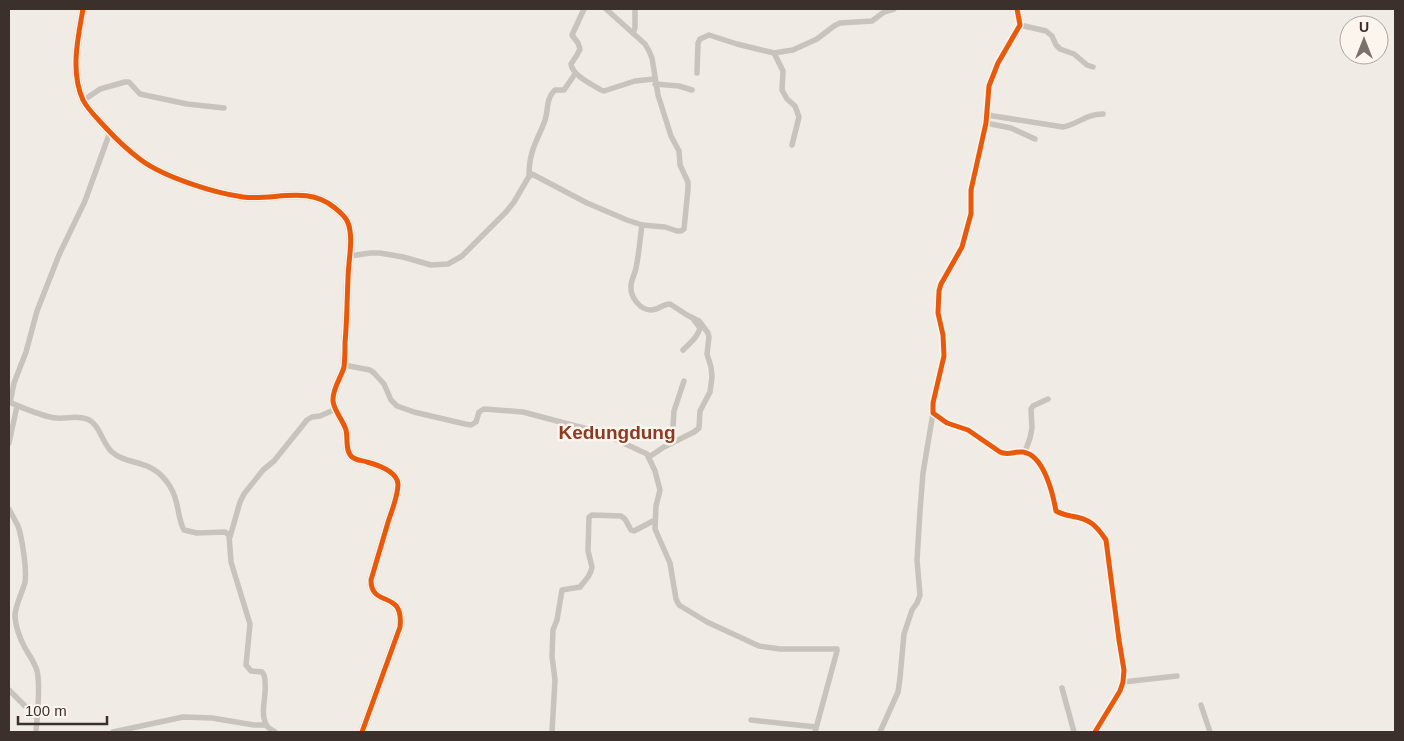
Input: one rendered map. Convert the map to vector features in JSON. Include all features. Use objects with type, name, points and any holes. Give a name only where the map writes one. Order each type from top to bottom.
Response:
[{"type":"street","points":[[83,9],[76,66],[79,86],[84,100],[94,115],[110,132],[143,162],[160,171],[202,187],[243,197],[261,198],[295,194],[308,195],[321,199],[337,209],[348,222],[350,256],[344,365],[333,400],[346,432],[350,454],[353,458],[388,470],[395,476],[398,482],[395,499],[371,580],[371,587],[380,597],[396,604],[400,609],[400,627],[362,732]]},
{"type":"street","points":[[584,9],[572,35],[580,49],[571,64],[575,74],[604,91],[635,81],[655,81],[692,90]]},
{"type":"street","points":[[529,175],[534,174],[586,203],[642,225],[684,230],[688,182],[680,166],[679,151],[669,130],[655,81],[652,58],[645,44],[606,9]]},
{"type":"street","points":[[633,33],[635,28],[635,9]]},
{"type":"street","points":[[697,73],[698,43],[705,36],[714,35],[737,44],[774,53],[801,48],[834,26],[872,21],[884,12],[894,9]]},
{"type":"street","points":[[880,732],[898,692],[904,634],[912,610],[920,595],[917,560],[923,473],[933,413],[933,402],[944,356],[943,335],[938,313],[940,284],[962,247],[971,214],[971,190],[986,123],[989,86],[998,63],[1020,25],[1017,9]]},
{"type":"street","points":[[1020,25],[1046,32],[1052,36],[1060,49],[1074,54],[1087,65],[1093,67]]},
{"type":"street","points":[[774,53],[783,71],[782,90],[787,99],[795,106],[799,117],[792,145]]},
{"type":"street","points":[[350,256],[380,253],[431,265],[448,264],[462,256],[514,202],[529,175],[532,152],[545,122],[550,97],[555,90],[564,90],[575,74]]},
{"type":"street","points":[[84,100],[100,89],[129,82],[140,94],[187,104],[224,108]]},
{"type":"street","points":[[987,114],[1062,127],[1071,126],[1088,115],[1103,114]]},
{"type":"street","points":[[986,123],[1011,128],[1035,139]]},
{"type":"street","points":[[110,132],[85,201],[59,256],[37,311],[26,352],[9,402],[54,418],[75,417],[89,420],[96,426],[112,453],[153,469],[163,477],[176,500],[184,530],[197,533],[225,532],[230,538]]},
{"type":"street","points":[[642,225],[636,270],[631,287],[633,297],[636,303],[652,310],[670,304],[702,324],[709,337],[707,354],[712,377],[710,392],[700,411],[699,428],[649,457]]},
{"type":"street","points":[[683,350],[695,338],[700,328],[692,317]]},
{"type":"street","points":[[344,365],[374,372],[384,384],[394,403],[404,409],[471,425],[476,422],[479,412],[484,409],[523,412],[606,435],[644,452],[649,457],[656,471],[660,490],[655,529],[670,562],[676,599],[679,605],[730,633],[760,646],[780,649],[837,649],[815,730],[751,720]]},
{"type":"street","points":[[672,443],[674,411],[684,381]]},
{"type":"street","points":[[1025,452],[1032,428],[1031,409],[1033,406],[1048,399]]},
{"type":"street","points":[[9,443],[17,406]]},
{"type":"street","points":[[275,732],[266,725],[264,718],[266,678],[262,672],[251,671],[246,665],[250,624],[231,562],[229,552],[230,538],[240,502],[254,480],[274,460],[306,420],[336,410]]},
{"type":"street","points":[[933,413],[947,423],[968,430],[1000,452],[1005,454],[1025,452],[1034,458],[1045,472],[1056,511],[1089,521],[1099,529],[1106,540],[1124,670],[1123,682],[1113,703],[1095,732]]},
{"type":"street","points":[[9,509],[18,526],[25,566],[25,579],[18,600],[16,615],[17,627],[23,645],[37,669],[36,732]]},
{"type":"street","points":[[552,732],[555,680],[552,656],[553,627],[557,620],[562,590],[580,587],[591,571],[592,567],[588,551],[589,517],[592,515],[621,516],[625,518],[630,530],[634,531],[655,520]]},
{"type":"street","points":[[1123,682],[1177,676]]},
{"type":"street","points":[[1062,688],[1074,732]]},
{"type":"street","points":[[9,690],[37,718]]},
{"type":"street","points":[[1201,705],[1210,732]]},
{"type":"street","points":[[113,732],[184,717],[212,718],[254,725],[266,725]]},
{"type":"cycle path","points":[[83,9],[76,54],[79,89],[90,111],[136,156],[151,166],[176,178],[231,195],[255,198],[290,195],[314,197],[325,201],[335,208],[348,223],[351,243],[344,367],[334,392],[333,401],[346,430],[348,448],[352,457],[386,469],[397,479],[398,484],[395,501],[371,580],[372,589],[376,594],[397,607],[400,615],[400,627],[362,732]]},
{"type":"cycle path","points":[[1017,9],[1020,25],[998,63],[989,86],[986,123],[971,190],[971,214],[962,247],[939,291],[938,313],[943,335],[944,356],[933,403],[933,413],[947,423],[968,430],[1000,452],[1006,454],[1023,452],[1037,460],[1046,476],[1053,495],[1056,511],[1088,521],[1099,530],[1106,540],[1124,670],[1120,691],[1095,732]]},
{"type":"district","name":"Kedungdung","points":[[617,432]]}]
